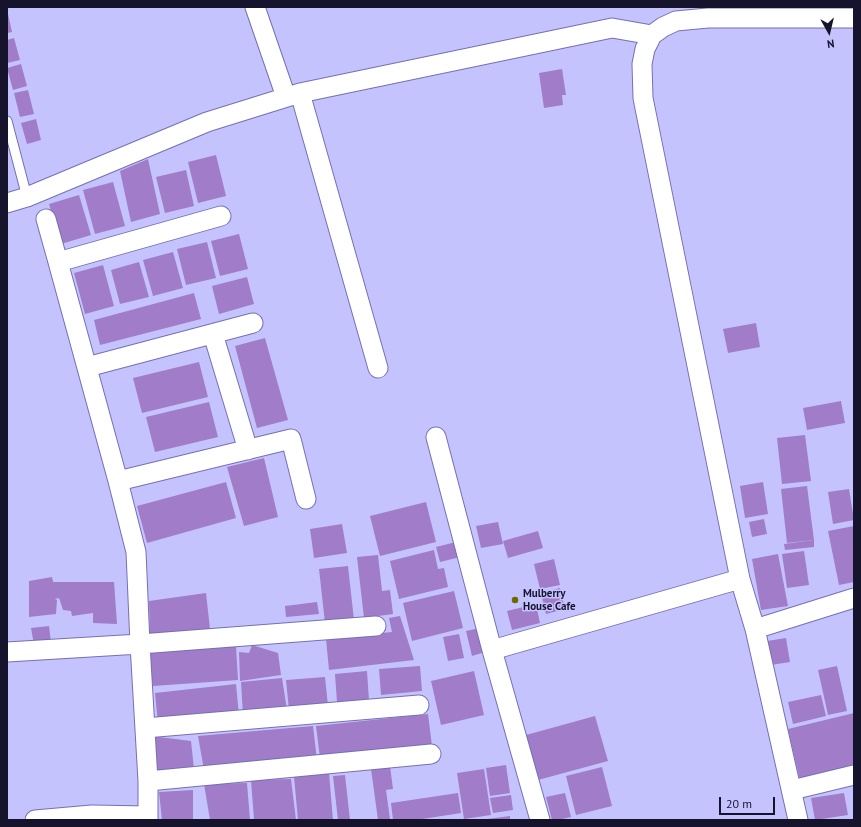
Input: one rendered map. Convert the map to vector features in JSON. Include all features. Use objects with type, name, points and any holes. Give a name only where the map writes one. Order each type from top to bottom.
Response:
[{"type":"street","points":[[255,7],[293,95],[378,368]]},
{"type":"street","points":[[798,820],[755,629],[740,579],[643,98],[642,64],[645,49],[652,35],[662,27],[676,21],[708,18],[854,18]]},
{"type":"street","points":[[7,203],[27,197],[207,122],[293,95],[612,28],[652,35]]},
{"type":"street","points":[[58,262],[221,216]]},
{"type":"street","points":[[35,820],[92,815],[148,818],[148,781],[136,552],[46,219]]},
{"type":"street","points":[[87,368],[253,323]]},
{"type":"street","points":[[213,334],[248,450]]},
{"type":"street","points":[[436,437],[492,650],[540,820]]},
{"type":"street","points":[[118,481],[290,439],[306,499]]},
{"type":"street","points":[[492,650],[740,579]]},
{"type":"street","points":[[755,629],[854,598]]},
{"type":"street","points":[[7,652],[140,644],[376,626]]},
{"type":"street","points":[[145,728],[419,705]]},
{"type":"street","points":[[148,781],[431,754]]},
{"type":"street","points":[[792,790],[854,775]]},
{"type":"lane","points":[[7,121],[27,197]]},
{"type":"building","points":[[8,14],[12,32],[7,33],[7,15]]},
{"type":"building","points":[[14,38],[20,60],[7,63],[7,40]]},
{"type":"building","points":[[21,64],[27,86],[13,90],[7,68]]},
{"type":"building","points":[[562,69],[566,95],[562,95],[563,105],[544,108],[539,73]]},
{"type":"building","points":[[28,90],[34,114],[20,117],[14,93]]},
{"type":"building","points":[[36,119],[41,140],[27,144],[21,123]]},
{"type":"building","points":[[216,155],[226,196],[198,203],[188,162]]},
{"type":"building","points":[[148,159],[160,214],[131,222],[120,171]]},
{"type":"building","points":[[186,170],[194,206],[165,213],[156,177]]},
{"type":"building","points":[[113,182],[125,226],[95,234],[83,190]]},
{"type":"building","points":[[79,195],[91,235],[61,244],[49,204]]},
{"type":"building","points":[[239,234],[248,269],[220,276],[211,241]]},
{"type":"building","points":[[207,242],[216,278],[186,285],[177,249]]},
{"type":"building","points":[[173,252],[183,288],[153,296],[143,260]]},
{"type":"building","points":[[139,262],[149,297],[120,304],[111,270]]},
{"type":"building","points":[[103,265],[114,306],[85,314],[74,273]]},
{"type":"building","points":[[247,277],[254,304],[219,314],[212,286]]},
{"type":"building","points":[[194,293],[201,319],[100,345],[94,320]]},
{"type":"building","points":[[756,323],[760,347],[728,353],[723,329]]},
{"type":"building","points":[[265,338],[288,420],[257,428],[235,346]]},
{"type":"building","points":[[199,362],[208,397],[142,413],[133,378]]},
{"type":"building","points":[[841,401],[845,423],[807,430],[803,408]]},
{"type":"building","points":[[209,402],[218,437],[155,452],[146,417]]},
{"type":"building","points":[[805,435],[811,481],[782,484],[777,438]]},
{"type":"building","points":[[264,458],[278,517],[244,526],[227,467]]},
{"type":"building","points":[[226,482],[236,518],[147,543],[137,506]]},
{"type":"building","points":[[763,482],[768,514],[745,518],[740,486]]},
{"type":"building","points":[[807,486],[814,540],[787,543],[781,489]]},
{"type":"building","points":[[849,489],[854,520],[833,524],[828,492]]},
{"type":"building","points":[[426,502],[436,542],[380,556],[370,516]]},
{"type":"building","points":[[764,519],[767,534],[752,537],[749,522]]},
{"type":"building","points":[[498,522],[503,544],[481,548],[476,526]]},
{"type":"building","points":[[342,524],[347,553],[314,558],[310,529]]},
{"type":"building","points":[[854,526],[854,582],[839,585],[828,531]]},
{"type":"building","points":[[538,531],[543,548],[508,558],[503,541]]},
{"type":"building","points":[[814,540],[814,547],[785,550],[784,544]]},
{"type":"building","points":[[456,542],[460,557],[440,562],[436,547]]},
{"type":"building","points":[[434,550],[438,569],[444,568],[448,587],[399,599],[390,561]]},
{"type":"building","points":[[804,551],[809,585],[787,588],[782,554]]},
{"type":"building","points":[[778,554],[788,606],[761,610],[752,559]]},
{"type":"building","points":[[378,555],[382,591],[390,590],[393,614],[364,618],[357,557]]},
{"type":"building","points":[[554,559],[560,585],[540,589],[534,564]]},
{"type":"building","points":[[348,566],[354,620],[325,623],[319,569]]},
{"type":"building","points":[[52,577],[53,582],[114,582],[117,624],[93,623],[93,613],[72,616],[71,611],[63,610],[59,598],[55,599],[57,600],[56,614],[29,617],[29,581]]},
{"type":"building","points":[[560,588],[565,609],[546,614],[541,593]]},
{"type":"building","points":[[454,591],[463,628],[412,641],[403,603]]},
{"type":"building","points":[[206,593],[210,629],[150,636],[149,601]]},
{"type":"building","points":[[317,602],[319,614],[286,617],[285,606]]},
{"type":"building","points":[[536,604],[540,623],[512,630],[507,611]]},
{"type":"building","points":[[400,616],[414,660],[329,670],[326,639],[392,632],[389,618]]},
{"type":"building","points":[[49,626],[51,642],[34,645],[31,628]]},
{"type":"building","points":[[480,628],[485,652],[472,656],[466,631]]},
{"type":"building","points":[[459,634],[464,658],[448,661],[443,637]]},
{"type":"building","points":[[786,638],[790,662],[771,665],[767,641]]},
{"type":"building","points":[[252,645],[278,653],[281,675],[240,681],[239,652],[249,653]]},
{"type":"building","points":[[236,646],[238,680],[153,686],[147,653]]},
{"type":"building","points":[[420,666],[422,691],[381,695],[379,669]]},
{"type":"building","points":[[837,666],[847,711],[828,715],[818,670]]},
{"type":"building","points":[[367,671],[369,700],[337,702],[335,674]]},
{"type":"building","points":[[474,671],[484,715],[441,725],[431,681]]},
{"type":"building","points":[[325,677],[328,706],[289,710],[286,680]]},
{"type":"building","points":[[282,678],[287,710],[243,715],[241,682]]},
{"type":"building","points":[[236,684],[239,715],[158,723],[155,693]]},
{"type":"building","points":[[821,695],[826,716],[793,724],[788,702]]},
{"type":"building","points":[[854,713],[854,767],[800,780],[788,729]]},
{"type":"building","points":[[428,714],[432,746],[320,758],[316,726]]},
{"type":"building","points":[[595,716],[608,761],[538,780],[526,735]]},
{"type":"building","points":[[313,726],[317,760],[204,770],[198,736]]},
{"type":"building","points":[[151,736],[191,741],[194,769],[158,771]]},
{"type":"building","points":[[506,765],[510,793],[490,796],[486,768]]},
{"type":"building","points":[[390,766],[393,789],[386,790],[390,819],[378,820],[371,769]]},
{"type":"building","points":[[602,767],[612,806],[576,815],[566,776]]},
{"type":"building","points":[[484,769],[491,815],[464,819],[457,773]]},
{"type":"building","points":[[329,773],[333,820],[298,820],[294,777]]},
{"type":"building","points":[[345,775],[350,820],[338,820],[333,776]]},
{"type":"building","points":[[291,779],[296,820],[254,820],[251,780]]},
{"type":"building","points":[[247,783],[250,820],[210,820],[204,784]]},
{"type":"building","points":[[193,790],[193,820],[162,820],[159,792]]},
{"type":"building","points":[[458,793],[461,813],[416,820],[393,820],[391,803]]},
{"type":"building","points":[[565,793],[571,817],[552,820],[546,797]]},
{"type":"building","points":[[844,793],[848,815],[815,820],[811,798]]},
{"type":"building","points":[[511,795],[513,810],[493,813],[490,798]]},
{"type":"building","points":[[510,816],[510,820],[487,820],[487,819]]},
{"type":"place","name":"Mulberry House Cafe","points":[[515,600]]}]
